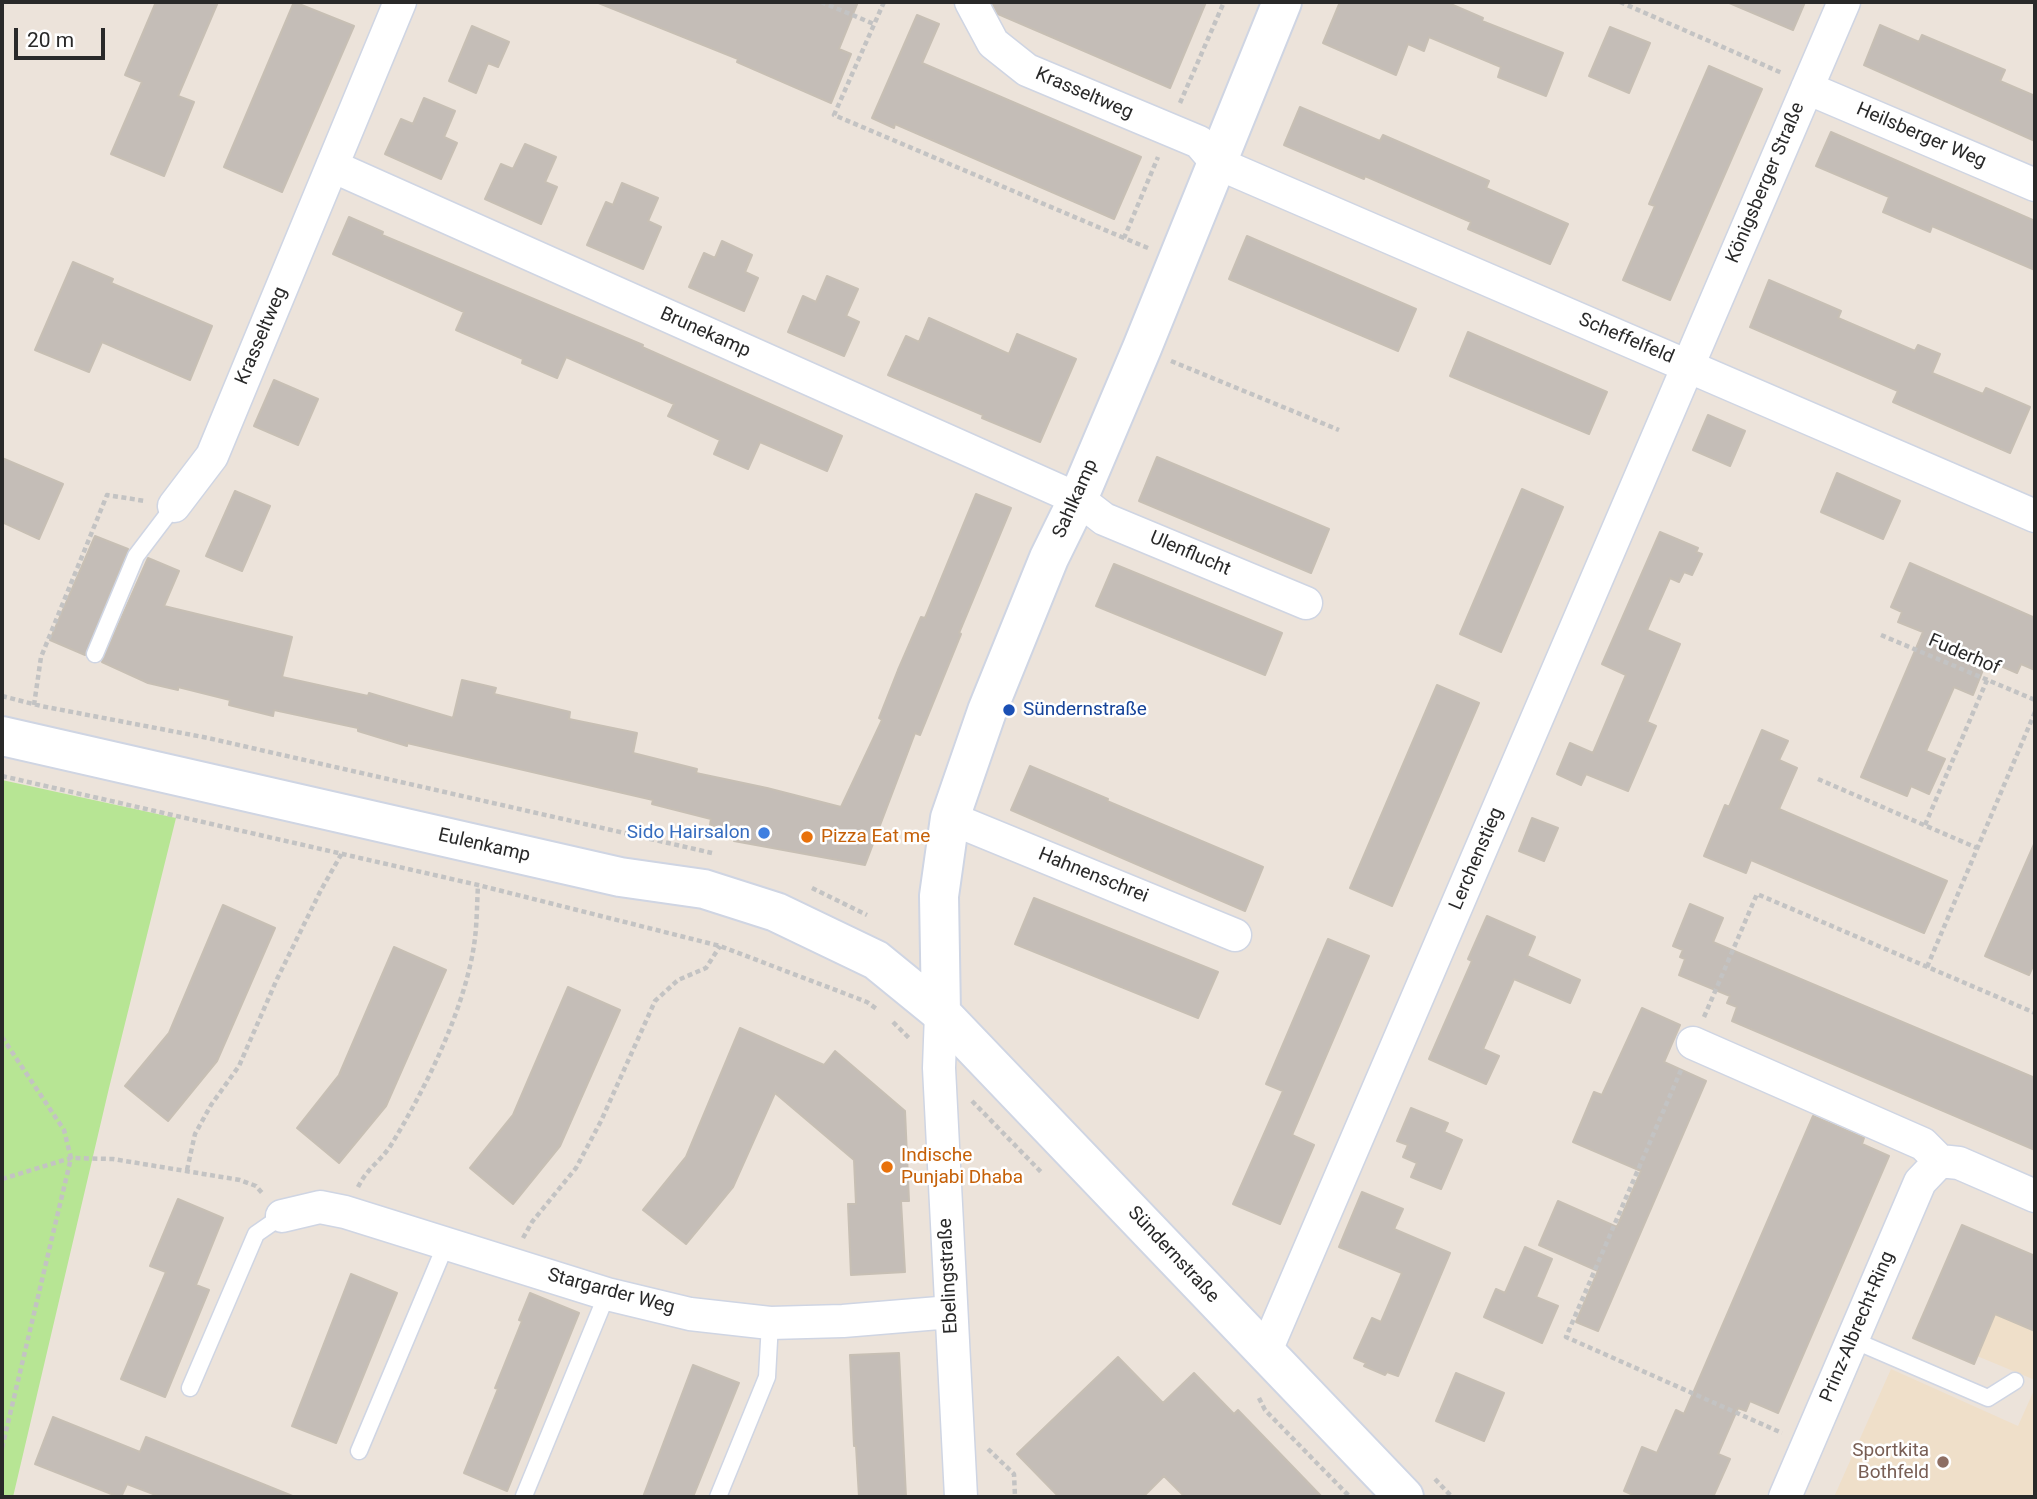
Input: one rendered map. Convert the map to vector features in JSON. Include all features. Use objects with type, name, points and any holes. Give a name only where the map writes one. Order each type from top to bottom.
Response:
[{"type":"street","name":"Krasseltweg","points":[[174,506],[212,456],[400,2]]},
{"type":"street","name":"Krasseltweg","points":[[971,2],[993,43],[1027,70],[1199,142],[1217,163]]},
{"type":"street","name":"Sahlkamp","points":[[941,1013],[939,896],[950,818],[987,711],[1049,558],[1078,499],[1142,348],[1282,2]]},
{"type":"street","name":"Königsberger Straße","points":[[1688,365],[1844,2]]},
{"type":"street","name":"Heilsberger Weg","points":[[1808,86],[2035,185]]},
{"type":"street","name":"Scheffelfeld","points":[[1217,163],[2035,516]]},
{"type":"street","name":"Brunekamp","points":[[332,166],[1078,499]]},
{"type":"street","name":"Lerchenstieg","points":[[1265,1353],[1688,365]]},
{"type":"street","name":"Ulenflucht","points":[[1078,499],[1104,519],[1306,603]]},
{"type":"street","name":"Eulenkamp","points":[[2,736],[620,877],[704,889],[776,912],[844,943],[876,960],[941,1013]]},
{"type":"street","name":"Hahnenschrei","points":[[950,818],[1235,935]]},
{"type":"street","name":"Sündernstraße","points":[[941,1013],[1404,1497]]},
{"type":"street","name":"Ebelingstraße","points":[[941,1013],[939,1068],[961,1497]]},
{"type":"street","points":[[1693,1042],[1923,1144],[1940,1161],[1959,1163],[2035,1196]]},
{"type":"street","name":"Prinz-Albrecht-Ring","points":[[1785,1497],[1920,1182],[1940,1161]]},
{"type":"street","name":"Stargarder Weg","points":[[282,1216],[320,1207],[345,1212],[607,1294],[691,1314],[770,1322],[843,1321],[951,1312]]},
{"type":"lane","name":"Krasseltweg","points":[[96,654],[136,556],[174,506]]},
{"type":"lane","points":[[190,1388],[256,1234],[282,1216]]},
{"type":"lane","points":[[359,1451],[446,1244]]},
{"type":"lane","points":[[524,1496],[607,1294]]},
{"type":"lane","points":[[718,1497],[767,1377],[770,1322]]},
{"type":"lane","points":[[1853,1340],[1988,1398],[2015,1381]]},
{"type":"path","points":[[821,2],[874,24]]},
{"type":"path","points":[[884,2],[834,115],[1124,238]]},
{"type":"path","points":[[1620,2],[1808,86]]},
{"type":"path","points":[[1142,348],[1339,430]]},
{"type":"path","points":[[34,705],[41,657],[107,495],[174,506]]},
{"type":"path","name":"Fuderhof","points":[[1881,635],[2035,700]]},
{"type":"path","points":[[1925,825],[1987,680]]},
{"type":"path","points":[[2,696],[34,705],[208,737],[720,856]]},
{"type":"path","points":[[1927,967],[2035,712]]},
{"type":"path","points":[[2,776],[478,885],[720,946],[867,1002],[887,1015],[939,1068]]},
{"type":"path","points":[[1818,779],[1977,848]]},
{"type":"path","points":[[187,1170],[195,1134],[211,1105],[239,1066],[277,979],[342,853]]},
{"type":"path","points":[[804,884],[871,917]]},
{"type":"path","points":[[345,1212],[365,1172],[389,1148],[428,1078],[463,994],[475,939],[478,885]]},
{"type":"path","points":[[1808,1445],[1566,1337],[1758,894],[2035,1013]]},
{"type":"path","points":[[508,1263],[532,1222],[576,1168],[601,1121],[654,1000],[678,980],[706,968],[720,946]]},
{"type":"path","points":[[2,1037],[64,1130],[71,1158],[2,1448]]},
{"type":"path","points":[[2,1180],[71,1158],[113,1159],[240,1180],[256,1186],[282,1216]]},
{"type":"shaded area","points":[[1995,1314],[2035,1331],[2035,1380],[1977,1356]]},
{"type":"shaded area","name":"Sportkita Bothfeld","points":[[1891,1369],[2018,1426],[2035,1388],[2035,1497],[1834,1497]]},
{"type":"green space","points":[[2,780],[176,818],[109,1088],[13,1497],[2,1497]]},
{"type":"building","points":[[156,2],[218,2],[178,96],[194,102],[164,176],[111,154],[142,82],[125,75]]},
{"type":"building","points":[[294,2],[354,26],[282,192],[224,167]]},
{"type":"building","points":[[596,2],[858,2],[839,49],[851,54],[831,103],[737,62],[738,59]]},
{"type":"building","points":[[992,2],[1206,2],[1170,88],[998,14]]},
{"type":"building","points":[[1340,2],[1446,2],[1483,18],[1482,21],[1563,53],[1546,96],[1498,77],[1501,67],[1429,37],[1424,51],[1408,44],[1396,75],[1323,43]]},
{"type":"building","points":[[1727,2],[1805,2],[1793,30]]},
{"type":"building","points":[[917,15],[939,24],[922,63],[1141,157],[1114,219],[895,124],[894,128],[872,118]]},
{"type":"building","points":[[1880,25],[1919,42],[1922,35],[2005,70],[2000,81],[2035,96],[2035,141],[1864,65]]},
{"type":"building","points":[[472,26],[509,42],[498,67],[488,63],[476,93],[449,81]]},
{"type":"building","points":[[1610,27],[1650,43],[1629,93],[1589,76]]},
{"type":"building","points":[[1709,66],[1762,89],[1670,300],[1623,280],[1655,206],[1649,204]]},
{"type":"building","points":[[424,98],[455,111],[444,137],[457,143],[441,179],[385,154],[401,119],[413,124]]},
{"type":"building","points":[[1300,107],[1380,141],[1383,135],[1489,181],[1486,188],[1568,224],[1550,264],[1468,229],[1471,222],[1365,176],[1364,179],[1284,145]]},
{"type":"building","points":[[1831,132],[2035,221],[2035,270],[1932,226],[1930,232],[1883,212],[1889,197],[1816,166]]},
{"type":"building","points":[[525,144],[556,157],[545,182],[557,187],[541,224],[485,199],[501,164],[513,169]]},
{"type":"building","points":[[622,183],[658,198],[648,221],[661,227],[643,269],[587,245],[606,202],[613,205]]},
{"type":"building","points":[[349,217],[383,232],[382,235],[643,345],[642,347],[842,436],[827,471],[760,442],[748,469],[714,454],[720,440],[668,416],[674,404],[566,357],[557,378],[522,363],[523,359],[456,330],[464,312],[333,254]]},
{"type":"building","points":[[1247,236],[1416,309],[1398,351],[1229,279]]},
{"type":"building","points":[[722,241],[752,255],[745,272],[758,278],[744,311],[689,287],[704,253],[715,258]]},
{"type":"building","points":[[73,262],[113,279],[111,283],[212,326],[190,380],[102,342],[89,372],[35,350]]},
{"type":"building","points":[[827,276],[858,289],[846,316],[859,322],[844,356],[788,332],[803,296],[816,302]]},
{"type":"building","points":[[1769,280],[1841,311],[1838,318],[1915,351],[1918,345],[1940,354],[1932,373],[1983,394],[1986,388],[2030,407],[2010,453],[1893,402],[1898,391],[1750,327]]},
{"type":"building","points":[[929,318],[1009,354],[1017,334],[1076,359],[1040,442],[888,375],[906,336],[919,342]]},
{"type":"building","points":[[1468,332],[1607,392],[1589,434],[1450,376]]},
{"type":"building","points":[[274,380],[318,399],[298,445],[254,426]]},
{"type":"building","points":[[1708,415],[1745,431],[1730,466],[1693,450]]},
{"type":"building","points":[[1157,457],[1329,529],[1311,573],[1139,501]]},
{"type":"building","points":[[2,458],[63,484],[39,539],[2,522]]},
{"type":"building","points":[[1837,473],[1900,501],[1883,539],[1821,512]]},
{"type":"building","points":[[1522,489],[1563,507],[1501,652],[1460,634]]},
{"type":"building","points":[[235,491],[270,506],[242,571],[206,556]]},
{"type":"building","points":[[976,494],[1011,508],[920,735],[915,733],[865,865],[734,841],[735,830],[710,825],[711,819],[652,804],[653,800],[407,743],[407,746],[358,731],[358,728],[274,710],[273,716],[229,705],[230,700],[178,687],[178,690],[148,683],[102,662],[148,558],[179,571],[164,606],[292,637],[282,677],[368,696],[369,693],[453,718],[462,680],[496,688],[494,694],[570,712],[569,719],[637,733],[633,753],[697,769],[696,773],[841,807],[882,720],[879,718],[898,670],[921,617],[925,618]]},
{"type":"building","points":[[1660,532],[1698,548],[1696,552],[1702,554],[1692,575],[1684,572],[1679,582],[1670,578],[1647,630],[1680,644],[1647,722],[1656,726],[1628,791],[1586,774],[1581,785],[1557,774],[1570,743],[1593,753],[1626,675],[1602,664]]},
{"type":"building","points":[[95,536],[128,549],[85,655],[50,640]]},
{"type":"building","points":[[1910,563],[2035,618],[2035,670],[2021,664],[2017,673],[1987,660],[1973,695],[1954,687],[1926,751],[1945,759],[1929,794],[1911,786],[1907,796],[1861,777],[1923,632],[1898,622],[1902,612],[1891,607]]},
{"type":"building","points":[[1114,564],[1282,633],[1265,675],[1096,606]]},
{"type":"building","points":[[1437,685],[1479,703],[1392,906],[1350,888]]},
{"type":"building","points":[[1762,730],[1788,741],[1779,760],[1797,768],[1779,809],[1947,881],[1924,933],[1751,860],[1746,873],[1704,856],[1725,805],[1729,807]]},
{"type":"building","points":[[1030,766],[1263,867],[1245,911],[1011,810]]},
{"type":"building","points":[[1532,818],[1558,828],[1544,861],[1519,851]]},
{"type":"building","points":[[2035,842],[2035,962],[2029,975],[1985,956]]},
{"type":"building","points":[[1034,898],[1218,972],[1198,1018],[1015,944]]},
{"type":"building","points":[[1690,904],[1723,918],[1713,942],[2035,1078],[2035,1150],[1732,1021],[1737,1007],[1727,1003],[1730,996],[1679,975],[1685,959],[1680,957],[1683,950],[1673,946]]},
{"type":"building","points":[[223,905],[275,928],[217,1061],[168,1121],[125,1086],[169,1033]]},
{"type":"building","points":[[1487,916],[1535,937],[1527,956],[1580,980],[1570,1003],[1514,979],[1483,1049],[1499,1056],[1486,1084],[1429,1059],[1472,961],[1468,959]]},
{"type":"building","points":[[1328,939],[1369,956],[1292,1135],[1314,1145],[1280,1224],[1233,1204],[1283,1091],[1266,1084]]},
{"type":"building","points":[[394,947],[446,970],[386,1106],[339,1163],[297,1128],[339,1075]]},
{"type":"building","points":[[568,987],[620,1010],[560,1146],[513,1204],[470,1168],[513,1115]]},
{"type":"building","points":[[1642,1008],[1680,1025],[1664,1062],[1706,1081],[1598,1331],[1576,1322],[1598,1271],[1539,1245],[1558,1201],[1617,1227],[1641,1171],[1573,1142],[1594,1092],[1602,1095]]},
{"type":"building","points":[[740,1028],[824,1065],[835,1051],[905,1111],[909,1201],[901,1201],[905,1272],[851,1275],[848,1204],[856,1204],[854,1160],[775,1093],[733,1187],[686,1244],[643,1210],[686,1157]]},
{"type":"building","points":[[1411,1108],[1448,1123],[1444,1132],[1462,1140],[1441,1189],[1411,1177],[1417,1163],[1403,1157],[1408,1145],[1397,1141]]},
{"type":"building","points":[[1813,1116],[1864,1138],[1862,1144],[1889,1156],[1778,1413],[1750,1401],[1746,1411],[1738,1408],[1718,1454],[1730,1459],[1713,1497],[1638,1497],[1624,1491],[1642,1447],[1657,1453],[1676,1410],[1684,1414]]},
{"type":"building","points":[[1362,1192],[1403,1209],[1394,1229],[1450,1253],[1398,1376],[1387,1372],[1385,1375],[1364,1366],[1366,1363],[1354,1358],[1372,1318],[1381,1322],[1402,1273],[1339,1247]]},
{"type":"building","points":[[178,1199],[223,1218],[196,1285],[209,1290],[165,1397],[121,1379],[166,1272],[150,1266]]},
{"type":"building","points":[[1962,1225],[2035,1256],[2035,1331],[1995,1314],[1974,1364],[1913,1338]]},
{"type":"building","points":[[1525,1247],[1552,1259],[1536,1297],[1558,1306],[1542,1343],[1484,1317],[1496,1289],[1505,1293]]},
{"type":"building","points":[[351,1274],[397,1293],[336,1443],[292,1426]]},
{"type":"building","points":[[530,1293],[579,1313],[507,1491],[464,1473],[498,1389],[495,1388],[522,1321],[519,1320]]},
{"type":"building","points":[[899,1353],[906,1497],[859,1497],[850,1355]]},
{"type":"building","points":[[1118,1357],[1163,1403],[1194,1373],[1234,1414],[1238,1410],[1322,1497],[1185,1497],[1164,1476],[1143,1497],[1059,1497],[1017,1454]]},
{"type":"building","points":[[693,1365],[739,1383],[693,1497],[643,1497]]},
{"type":"building","points":[[1456,1373],[1504,1393],[1484,1441],[1436,1421]]},
{"type":"building","points":[[53,1417],[140,1452],[146,1437],[295,1497],[161,1497],[127,1484],[119,1497],[35,1464]]},
{"type":"place","name":"Sündernstraße","points":[[1009,710]]},
{"type":"place","name":"Sido Hairsalon","points":[[764,833]]},
{"type":"place","name":"Pizza Eat me","points":[[807,837]]},
{"type":"place","name":"Indische Punjabi Dhaba","points":[[887,1167]]},
{"type":"place","name":"Sportkita Bothfeld","points":[[1943,1462]]}]
